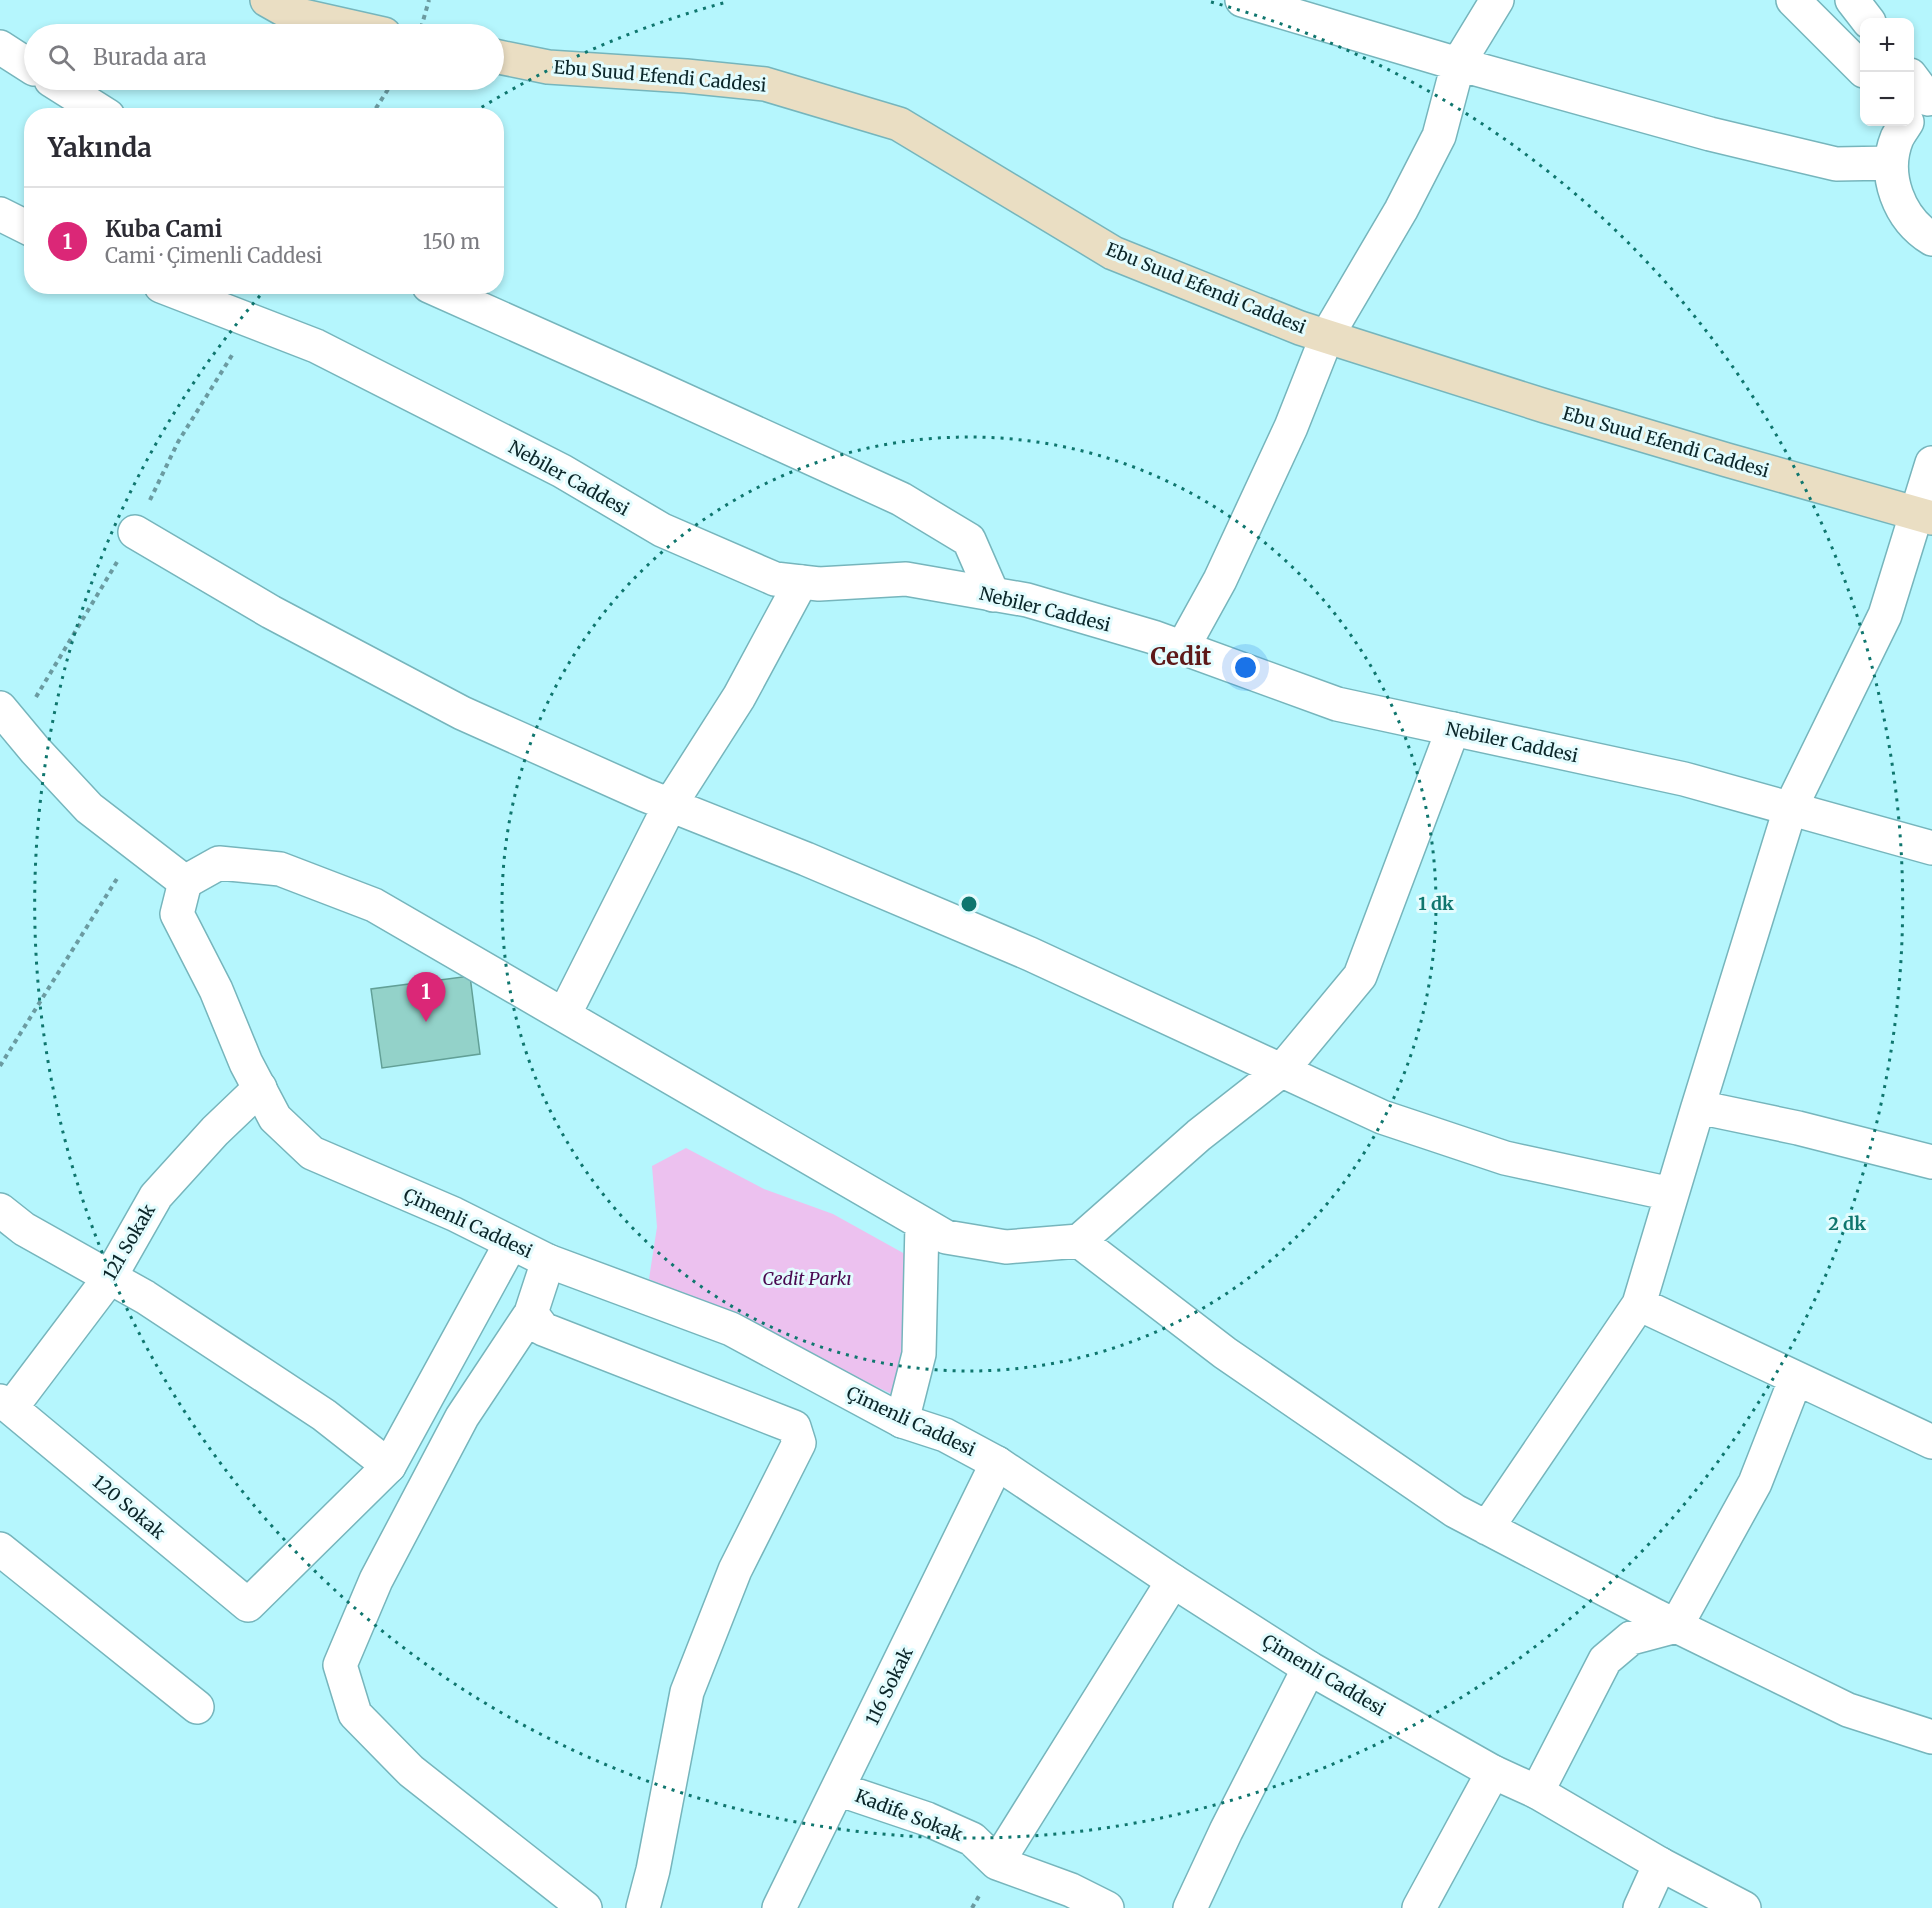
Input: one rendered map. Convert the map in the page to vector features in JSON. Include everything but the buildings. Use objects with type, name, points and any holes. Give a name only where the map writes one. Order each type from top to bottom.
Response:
[{"type":"main road","points":[[267,0],[290,13],[339,24]]},
{"type":"main road","name":"Ebu Suud Efendi Caddesi","points":[[504,58],[548,67],[686,76],[765,84],[899,124],[1113,254],[1300,328],[1545,406],[1924,515]]},
{"type":"street","points":[[1242,0],[1458,64],[1710,134],[1836,164],[1892,163]]},
{"type":"street","points":[[1183,647],[1220,580],[1291,427],[1327,336],[1401,210],[1439,136],[1458,64],[1497,0]]},
{"type":"street","points":[[1793,0],[1860,67]]},
{"type":"street","points":[[1852,0],[1866,18]]},
{"type":"street","points":[[0,47],[24,63]]},
{"type":"street","points":[[67,90],[95,108]]},
{"type":"street","points":[[1915,106],[1897,138],[1892,163],[1894,189],[1904,213],[1921,233],[1932,239]]},
{"type":"street","points":[[0,214],[24,226]]},
{"type":"street","name":"Nebiler Caddesi","points":[[182,294],[316,346],[562,471],[662,530],[775,579],[819,584],[906,579],[1027,600],[1183,647],[1337,704],[1684,779],[1932,848]]},
{"type":"street","points":[[447,294],[901,499],[969,540],[993,594]]},
{"type":"street","points":[[1487,1527],[1639,1304],[1790,809],[1885,615],[1924,515],[1932,464]]},
{"type":"street","points":[[135,531],[271,612],[462,713],[670,805],[806,859],[1030,954],[1382,1118],[1505,1158],[1671,1194]]},
{"type":"street","points":[[564,1016],[670,805],[739,698],[801,582]]},
{"type":"street","points":[[8,719],[89,808],[185,882],[219,863],[280,869],[374,905],[946,1237],[1006,1247],[1079,1240],[1199,1135],[1282,1070],[1360,976],[1453,729]]},
{"type":"street","name":"Çimenli Caddesi","points":[[185,882],[177,914],[216,990],[246,1063],[275,1118],[312,1153],[454,1214],[548,1261],[731,1329],[902,1421],[945,1435],[997,1463],[1173,1581],[1309,1668],[1493,1772],[1537,1792],[1660,1864],[1744,1908]]},
{"type":"street","name":"121 Sokak","points":[[5,1405],[110,1277],[156,1196],[215,1131],[260,1088]]},
{"type":"street","points":[[1698,1107],[1798,1128],[1932,1162]]},
{"type":"street","points":[[0,1210],[24,1229],[145,1297],[324,1415],[390,1466],[511,1243]]},
{"type":"street","points":[[902,1421],[919,1354],[922,1224]]},
{"type":"street","points":[[1079,1240],[1225,1353],[1455,1511],[1676,1626],[1848,1710],[1932,1737]]},
{"type":"street","points":[[548,1261],[531,1313],[462,1417],[376,1580],[340,1665],[355,1714],[411,1771],[585,1908]]},
{"type":"street","points":[[1639,1304],[1932,1442]]},
{"type":"street","points":[[531,1313],[543,1329],[794,1427],[799,1443],[735,1570],[687,1692],[653,1869],[643,1908]]},
{"type":"street","points":[[1537,1792],[1605,1660],[1631,1638],[1676,1626],[1755,1483],[1796,1378]]},
{"type":"street","name":"120 Sokak","points":[[5,1405],[249,1605],[390,1466]]},
{"type":"street","name":"116 Sokak","points":[[778,1908],[997,1463]]},
{"type":"street","points":[[0,1549],[197,1707]]},
{"type":"street","points":[[997,1863],[1173,1581]]},
{"type":"street","points":[[1191,1908],[1309,1668]]},
{"type":"street","points":[[1419,1908],[1493,1772]]},
{"type":"street","name":"Kadife Sokak","points":[[838,1788],[927,1819],[972,1839],[997,1863],[1071,1890],[1107,1908]]},
{"type":"street","points":[[1640,1908],[1660,1864]]},
{"type":"path","points":[[422,24],[429,0]]},
{"type":"path","points":[[376,108],[388,90]]},
{"type":"path","points":[[8,719],[135,531],[178,442],[234,351]]},
{"type":"path","points":[[0,1066],[138,845]]},
{"type":"green space","name":"Cedit Parkı","points":[[686,1148],[764,1189],[833,1214],[914,1259],[898,1397],[649,1279],[657,1227],[652,1166]]},
{"type":"place","name":"Kuba Cami","points":[[426,1022]]},
{"type":"district","name":"Cedit","points":[[1181,656]]}]
